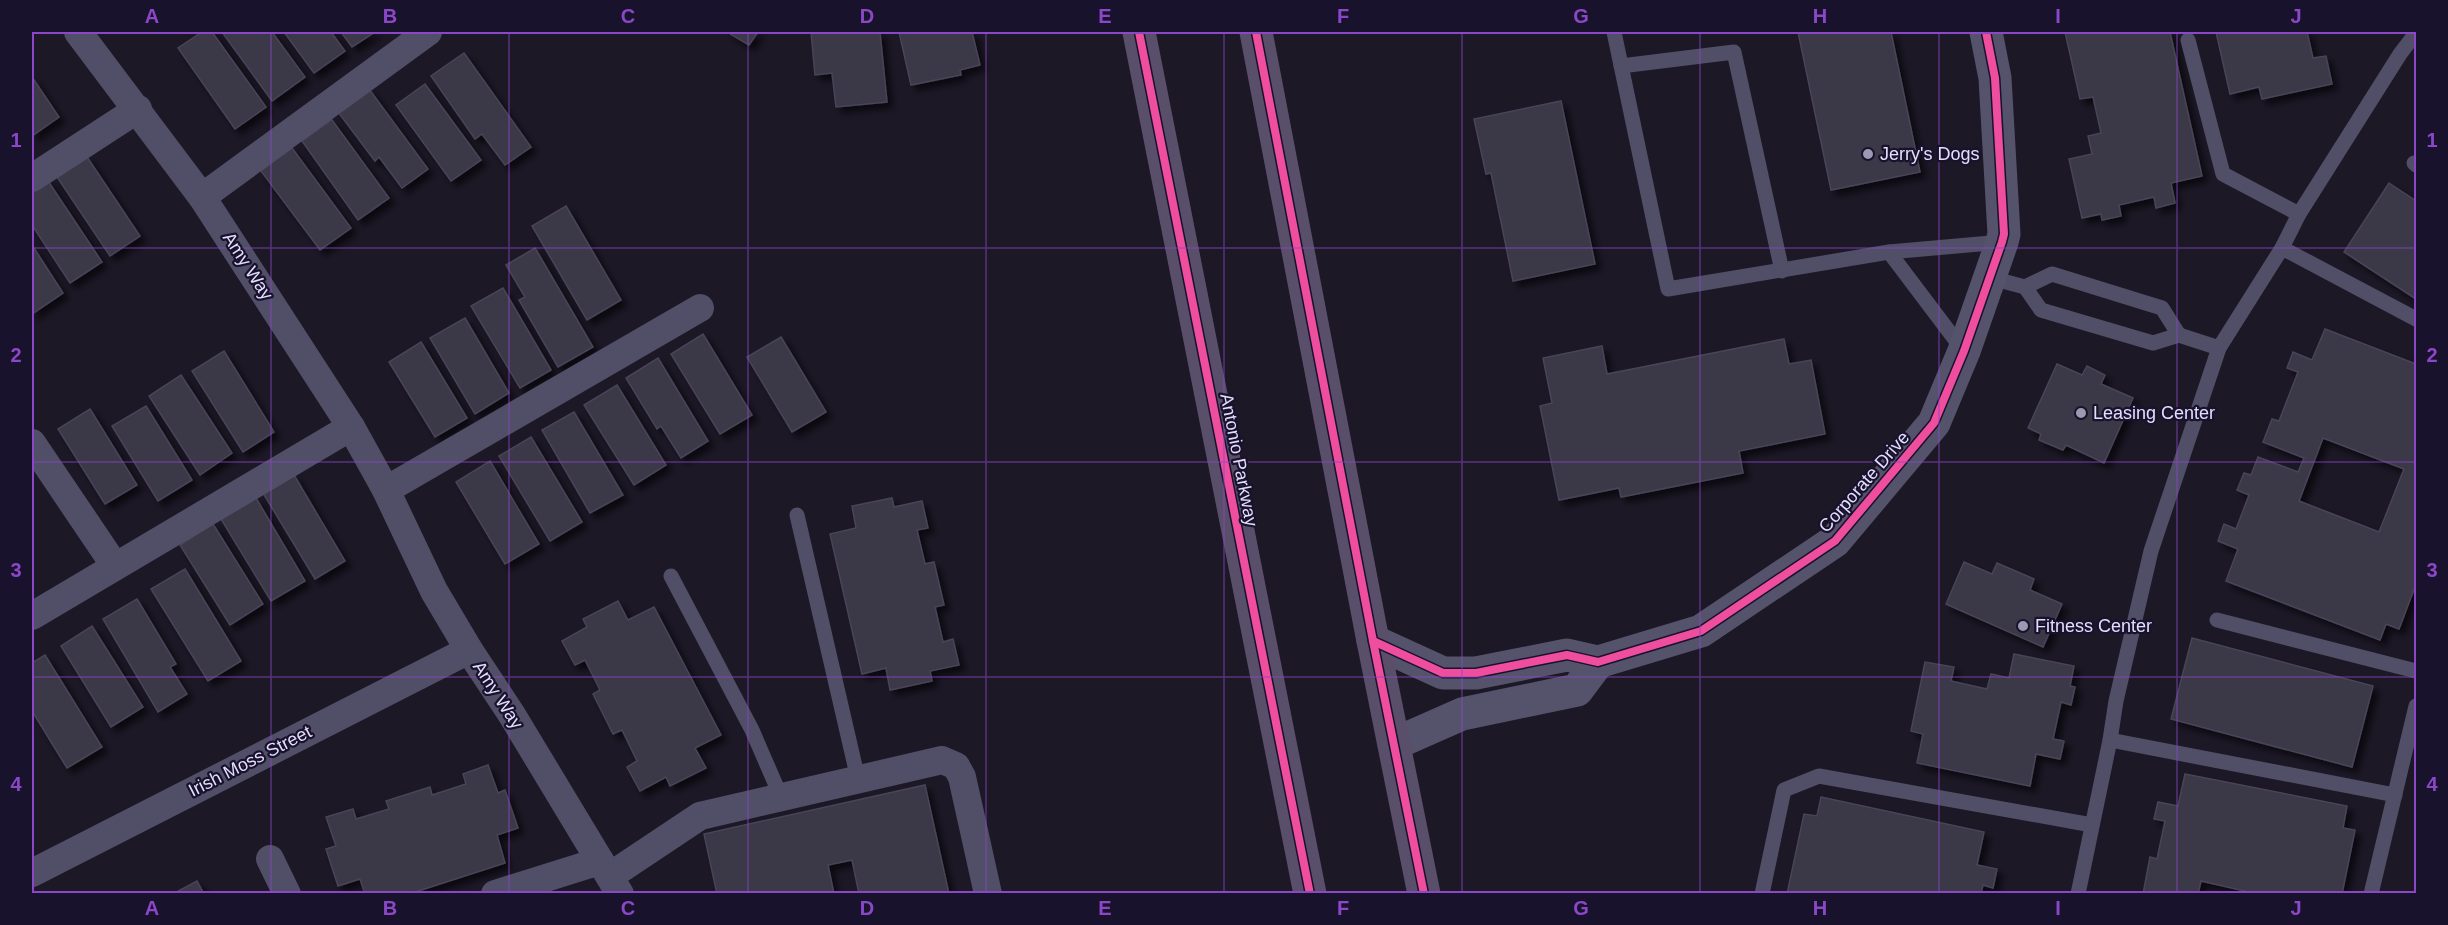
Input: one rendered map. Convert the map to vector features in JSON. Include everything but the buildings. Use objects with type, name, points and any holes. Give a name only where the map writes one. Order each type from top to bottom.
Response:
[{"type":"main road","name":"Antonio Parkway","points":[[1140,32],[1310,894]]},
{"type":"main road","points":[[1256,32],[1372,641],[1424,894]]},
{"type":"street","name":"Amy Way","points":[[78,32],[202,197],[351,428],[386,490],[434,591],[610,877]]},
{"type":"street","points":[[202,197],[428,32]]},
{"type":"street","name":"Corporate Drive","points":[[1598,662],[1701,631],[1835,541],[1934,423],[1964,351],[1991,278],[2004,234],[1995,78],[1986,32]]},
{"type":"street","points":[[32,178],[138,109]]},
{"type":"street","points":[[386,490],[700,308]]},
{"type":"street","points":[[32,616],[351,428]]},
{"type":"street","points":[[32,443],[115,566]]},
{"type":"street","points":[[1372,641],[1443,673],[1476,673],[1567,654],[1598,662],[1577,690],[1462,714],[1394,744]]},
{"type":"street","name":"Irish Moss Street","points":[[32,873],[469,650]]},
{"type":"street","points":[[495,894],[610,877],[700,816],[942,760],[956,766],[962,777],[988,894]]},
{"type":"street","points":[[270,859],[287,894]]},
{"type":"lane","points":[[1614,32],[1668,289],[1889,252],[2002,242]]},
{"type":"lane","points":[[2078,894],[2110,740],[2116,700],[2151,551],[2219,348],[2282,248],[2299,214],[2400,54],[2416,33]]},
{"type":"lane","points":[[2188,40],[2223,174],[2299,214]]},
{"type":"lane","points":[[1622,66],[1734,52],[1782,271]]},
{"type":"lane","points":[[2282,248],[2416,319]]},
{"type":"lane","points":[[1889,252],[1964,351]]},
{"type":"lane","points":[[2025,287],[2052,274],[2162,308],[2179,335]]},
{"type":"lane","points":[[1991,278],[2025,287],[2041,310],[2153,343],[2179,335],[2219,348]]},
{"type":"lane","points":[[797,515],[858,779]]},
{"type":"lane","points":[[671,576],[752,730],[781,797]]},
{"type":"lane","points":[[2217,620],[2416,671]]},
{"type":"lane","points":[[2371,894],[2416,706]]},
{"type":"lane","points":[[2110,740],[2395,795]]},
{"type":"lane","points":[[1762,894],[1784,790],[1819,776],[2092,825]]},
{"type":"cycle path","points":[[1139,32],[1310,894]]},
{"type":"cycle path","points":[[1256,32],[1424,894]]},
{"type":"cycle path","points":[[1373,641],[1443,673],[1476,673],[1567,655],[1598,662],[1701,631],[1835,541],[1934,423],[1964,351],[2002,242],[2004,234],[1995,78],[1986,32]]},
{"type":"place","name":"Jerry's Dogs","points":[[1868,154]]},
{"type":"place","name":"Leasing Center","points":[[2081,413]]},
{"type":"place","name":"Fitness Center","points":[[2023,626]]}]
